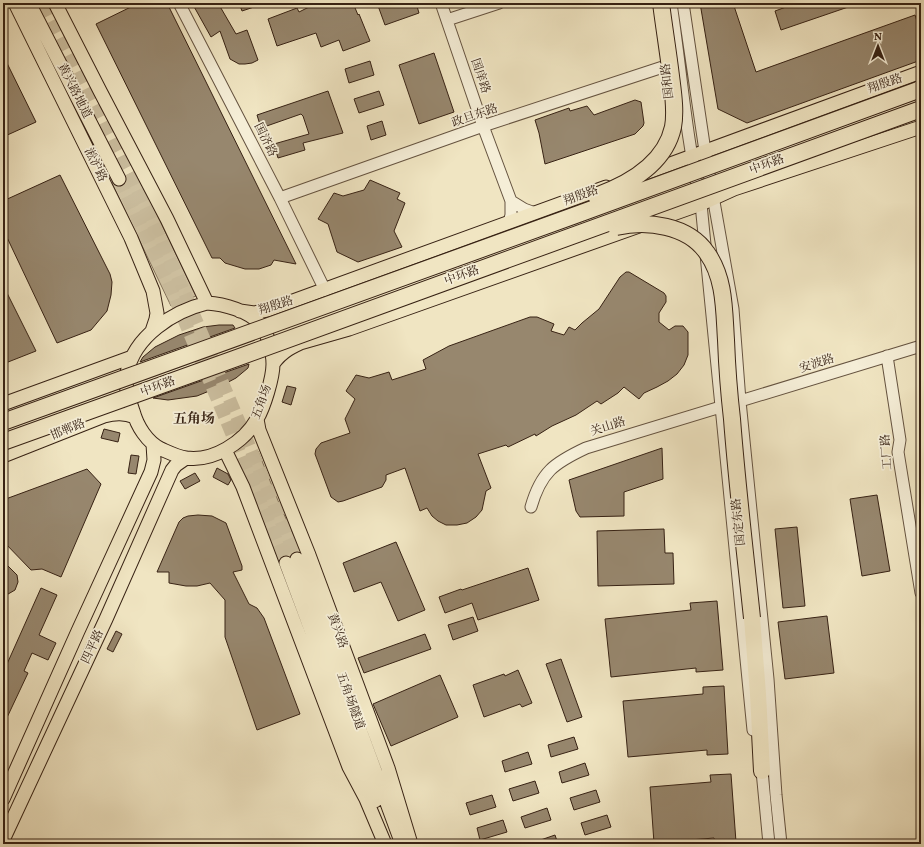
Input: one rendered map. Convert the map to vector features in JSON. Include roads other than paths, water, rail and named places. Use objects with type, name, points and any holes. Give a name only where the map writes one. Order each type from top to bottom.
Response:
[{"type":"highway","points":[[328,297],[438,254],[615,189],[644,171],[660,155],[666,146],[673,128],[674,119],[674,99],[661,3]]},
{"type":"highway","name":"中环路","points":[[3,422],[328,297],[919,89]]},
{"type":"highway","name":"中环路","points":[[3,442],[921,108]]},
{"type":"highway","points":[[338,321],[456,284],[608,229],[649,224],[672,228],[683,232],[700,244],[714,263],[722,292],[732,419],[752,618],[762,771]]},
{"type":"main road","name":"淞沪路","points":[[15,3],[131,238],[154,291],[157,313],[152,331]]},
{"type":"main road","name":"黄兴路地道","points":[[29,3],[119,179]]},
{"type":"main road","points":[[55,3],[167,219],[208,303]]},
{"type":"main road","name":"翔殷路","points":[[240,311],[254,313],[328,297],[508,222],[921,72]]},
{"type":"main road","points":[[273,364],[279,355],[285,350],[346,323],[573,238],[700,200],[921,127]]},
{"type":"main road","name":"五角场","points":[[208,303],[220,303],[240,311],[260,324],[270,346],[273,364],[268,391],[257,419],[239,439],[225,450],[213,456],[186,458],[153,444],[142,432],[135,418],[126,385],[127,372],[132,357],[142,342],[152,331],[163,322],[181,312],[194,306],[208,303]]},
{"type":"main road","points":[[3,404],[132,357]]},
{"type":"main road","name":"邯郸路","points":[[3,456],[104,416],[124,414],[135,418]]},
{"type":"main road","name":"黄兴路","points":[[257,419],[259,430],[309,555],[388,768],[411,844]]},
{"type":"main road","name":"四平路","points":[[3,799],[78,630],[151,472],[154,460],[153,444]]},
{"type":"main road","points":[[225,450],[242,484],[349,766],[366,799],[385,844]]},
{"type":"main road","name":"四平路","points":[[3,840],[106,619],[172,470],[186,458]]},
{"type":"main road","name":"五角场隧道","points":[[390,844],[292,561],[402,844]]},
{"type":"street","name":"国济路","points":[[179,3],[280,198],[328,297]]},
{"type":"street","name":"国庠路","points":[[441,3],[483,126],[512,201]]},
{"type":"street","points":[[447,20],[499,3]]},
{"type":"street","name":"国和路","points":[[671,3],[680,61],[686,118],[700,200]]},
{"type":"street","points":[[683,3],[705,151]]},
{"type":"street","name":"政旦东路","points":[[280,198],[483,126],[680,61]]},
{"type":"street","name":"国定东路","points":[[705,151],[733,309],[740,401],[768,679],[781,844]]},
{"type":"street","name":"国定东路","points":[[700,200],[755,754],[762,771],[769,844]]},
{"type":"street","points":[[508,222],[511,215],[512,201],[524,209],[535,213]]},
{"type":"street","name":"安波路","points":[[720,407],[921,346]]},
{"type":"street","name":"工厂路","points":[[887,356],[900,440],[898,452],[921,593]]},
{"type":"street","name":"关山路","points":[[531,508],[539,484],[548,472],[564,458],[586,448],[612,439],[720,407]]},
{"type":"tunnel","points":[[45,3],[130,174],[177,275],[297,559]]},
{"type":"tunnel","points":[[119,179],[169,284],[286,563]]},
{"type":"district","name":"五角场","points":[[194,419]]}]
